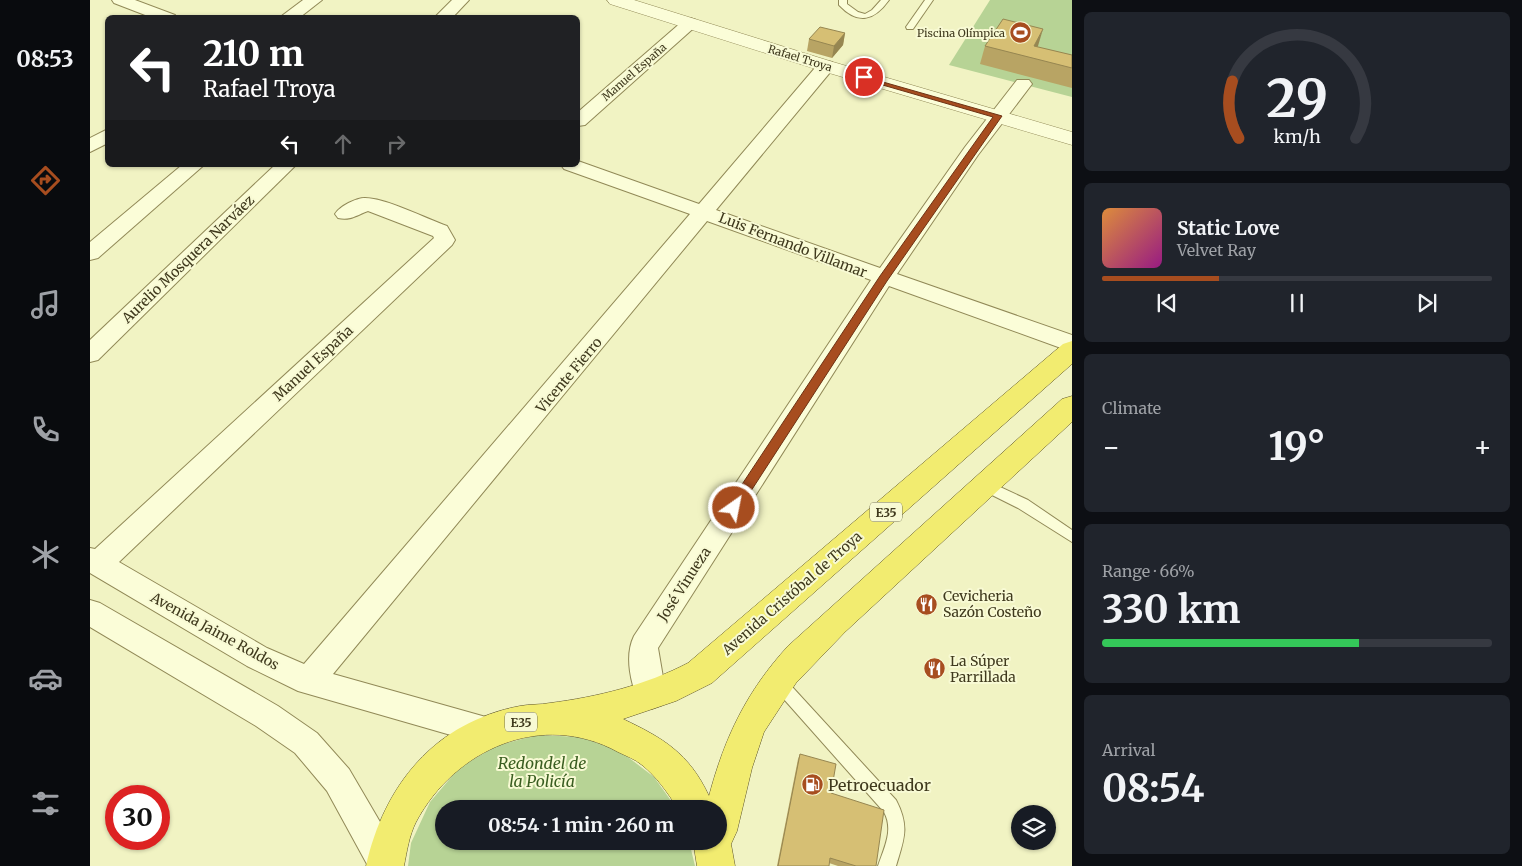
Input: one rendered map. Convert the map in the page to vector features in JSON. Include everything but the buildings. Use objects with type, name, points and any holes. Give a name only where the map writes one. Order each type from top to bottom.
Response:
[{"type":"highway","name":"Avenida Cristóbal de Troya","points":[[550,718],[651,695],[678,686],[700,673],[1072,350]]},
{"type":"highway","points":[[726,800],[732,774],[745,736],[758,709],[777,681],[838,619],[1072,406]]},
{"type":"highway","name":"E35","points":[[385,864],[398,819],[422,782],[452,752],[490,731],[520,722],[550,718],[604,727],[653,753],[692,795],[694,800]]},
{"type":"street","points":[[120,0],[160,15]]},
{"type":"street","points":[[292,15],[314,0]]},
{"type":"street","points":[[445,15],[461,0]]},
{"type":"street","name":"Rafael Troya","points":[[616,0],[826,66],[1072,139]]},
{"type":"street","name":"Manuel España","points":[[580,119],[690,23]]},
{"type":"street","name":"Vicente Fierro","points":[[309,681],[706,212],[826,66]]},
{"type":"street","name":"José Vinueza","points":[[651,695],[643,653],[644,645],[883,278],[998,116],[1023,84]]},
{"type":"street","name":"Aurelio Mosquera Narváez","points":[[90,354],[284,167]]},
{"type":"street","name":"Luis Fernando Villamar","points":[[577,167],[1072,344]]},
{"type":"street","points":[[90,253],[190,168]]},
{"type":"street","name":"Manuel España","points":[[94,561],[445,240],[444,235],[440,231],[372,205],[364,204],[345,214]]},
{"type":"street","name":"Avenida Jaime Roldos","points":[[94,561],[257,658],[309,681],[490,731]]},
{"type":"street","points":[[90,612],[267,716],[306,743],[338,780],[385,864]]},
{"type":"lane","points":[[843,0],[843,5],[854,14],[863,16],[870,16],[878,11],[885,0]]},
{"type":"lane","points":[[910,27],[929,0]]},
{"type":"lane","points":[[985,485],[1023,504],[1072,537]]},
{"type":"lane","points":[[777,681],[897,816],[899,828],[887,866]]},
{"type":"green space","name":"Piscina Olímpica","points":[[990,0],[1072,0],[1072,97],[949,65]]},
{"type":"green space","name":"Redondel de la Policía","points":[[537,735],[580,737],[620,751],[654,777],[671,800],[435,800],[435,850],[691,850],[695,866],[408,866],[411,843],[430,802],[459,768],[496,746]]},
{"type":"place","name":"Piscina Olímpica","points":[[1021,33]]},
{"type":"place","name":"Cevicheria Sazón Costeño","points":[[927,604]]},
{"type":"place","name":"La Súper Parrillada","points":[[934,669]]},
{"type":"place","name":"Petroecuador","points":[[812,785]]},
{"type":"route","points":[[734,508],[883,278],[998,116],[864,77]]}]
